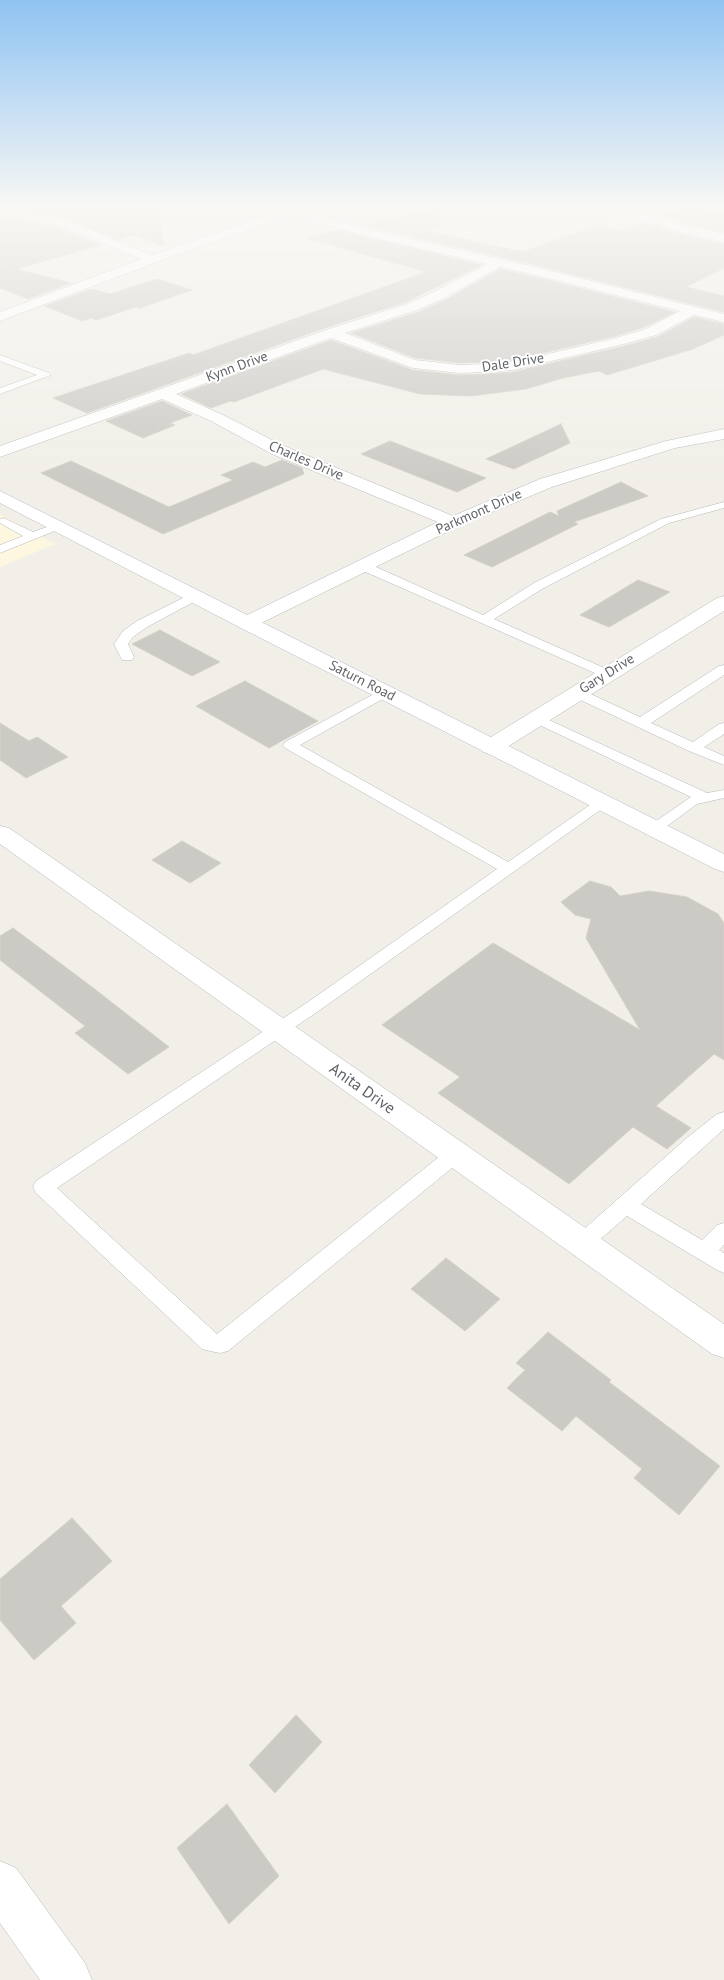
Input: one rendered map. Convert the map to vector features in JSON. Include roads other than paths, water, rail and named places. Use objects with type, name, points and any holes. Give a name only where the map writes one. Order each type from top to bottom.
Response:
[{"type":"street","points":[[0,318],[50,298]]},
{"type":"street","name":"Kynn Drive","points":[[0,452],[412,307],[431,298]]},
{"type":"street","points":[[644,298],[724,318]]},
{"type":"street","name":"Dale Drive","points":[[331,334],[413,364],[460,369],[485,368],[513,366],[619,342],[651,332],[692,310]]},
{"type":"street","name":"Charles Drive","points":[[163,394],[217,418],[278,450],[453,522]]},
{"type":"street","name":"Parkmont Drive","points":[[246,622],[453,522],[546,483],[672,444],[724,434]]},
{"type":"street","name":"Saturn Road","points":[[0,496],[724,864]]},
{"type":"street","name":"Gary Drive","points":[[491,747],[724,602]]},
{"type":"street","name":"Anita Drive","points":[[0,833],[724,1343]]},
{"type":"street","points":[[0,1884],[68,1980]]},
{"type":"lane","points":[[0,358],[46,375],[2,389]]},
{"type":"lane","points":[[484,620],[538,586],[665,521],[724,505]]},
{"type":"lane","points":[[2,522],[30,511]]},
{"type":"lane","points":[[2,522],[33,536]]},
{"type":"lane","points":[[0,549],[58,526]]},
{"type":"lane","points":[[362,566],[606,674]]},
{"type":"lane","points":[[127,657],[121,644],[128,634],[142,624],[195,596]]},
{"type":"lane","points":[[641,723],[724,668]]},
{"type":"lane","points":[[385,692],[290,745],[508,869]]},
{"type":"lane","points":[[577,693],[724,761]]},
{"type":"lane","points":[[536,718],[705,798]]},
{"type":"lane","points":[[694,748],[724,727]]},
{"type":"lane","points":[[654,829],[692,801],[724,794]]},
{"type":"lane","points":[[456,1154],[220,1344],[210,1342],[43,1187],[276,1029],[314,1006],[602,803]]},
{"type":"lane","points":[[582,1243],[724,1118]]},
{"type":"lane","points":[[626,1205],[724,1264]]},
{"type":"lane","points":[[704,1252],[724,1231]]}]
